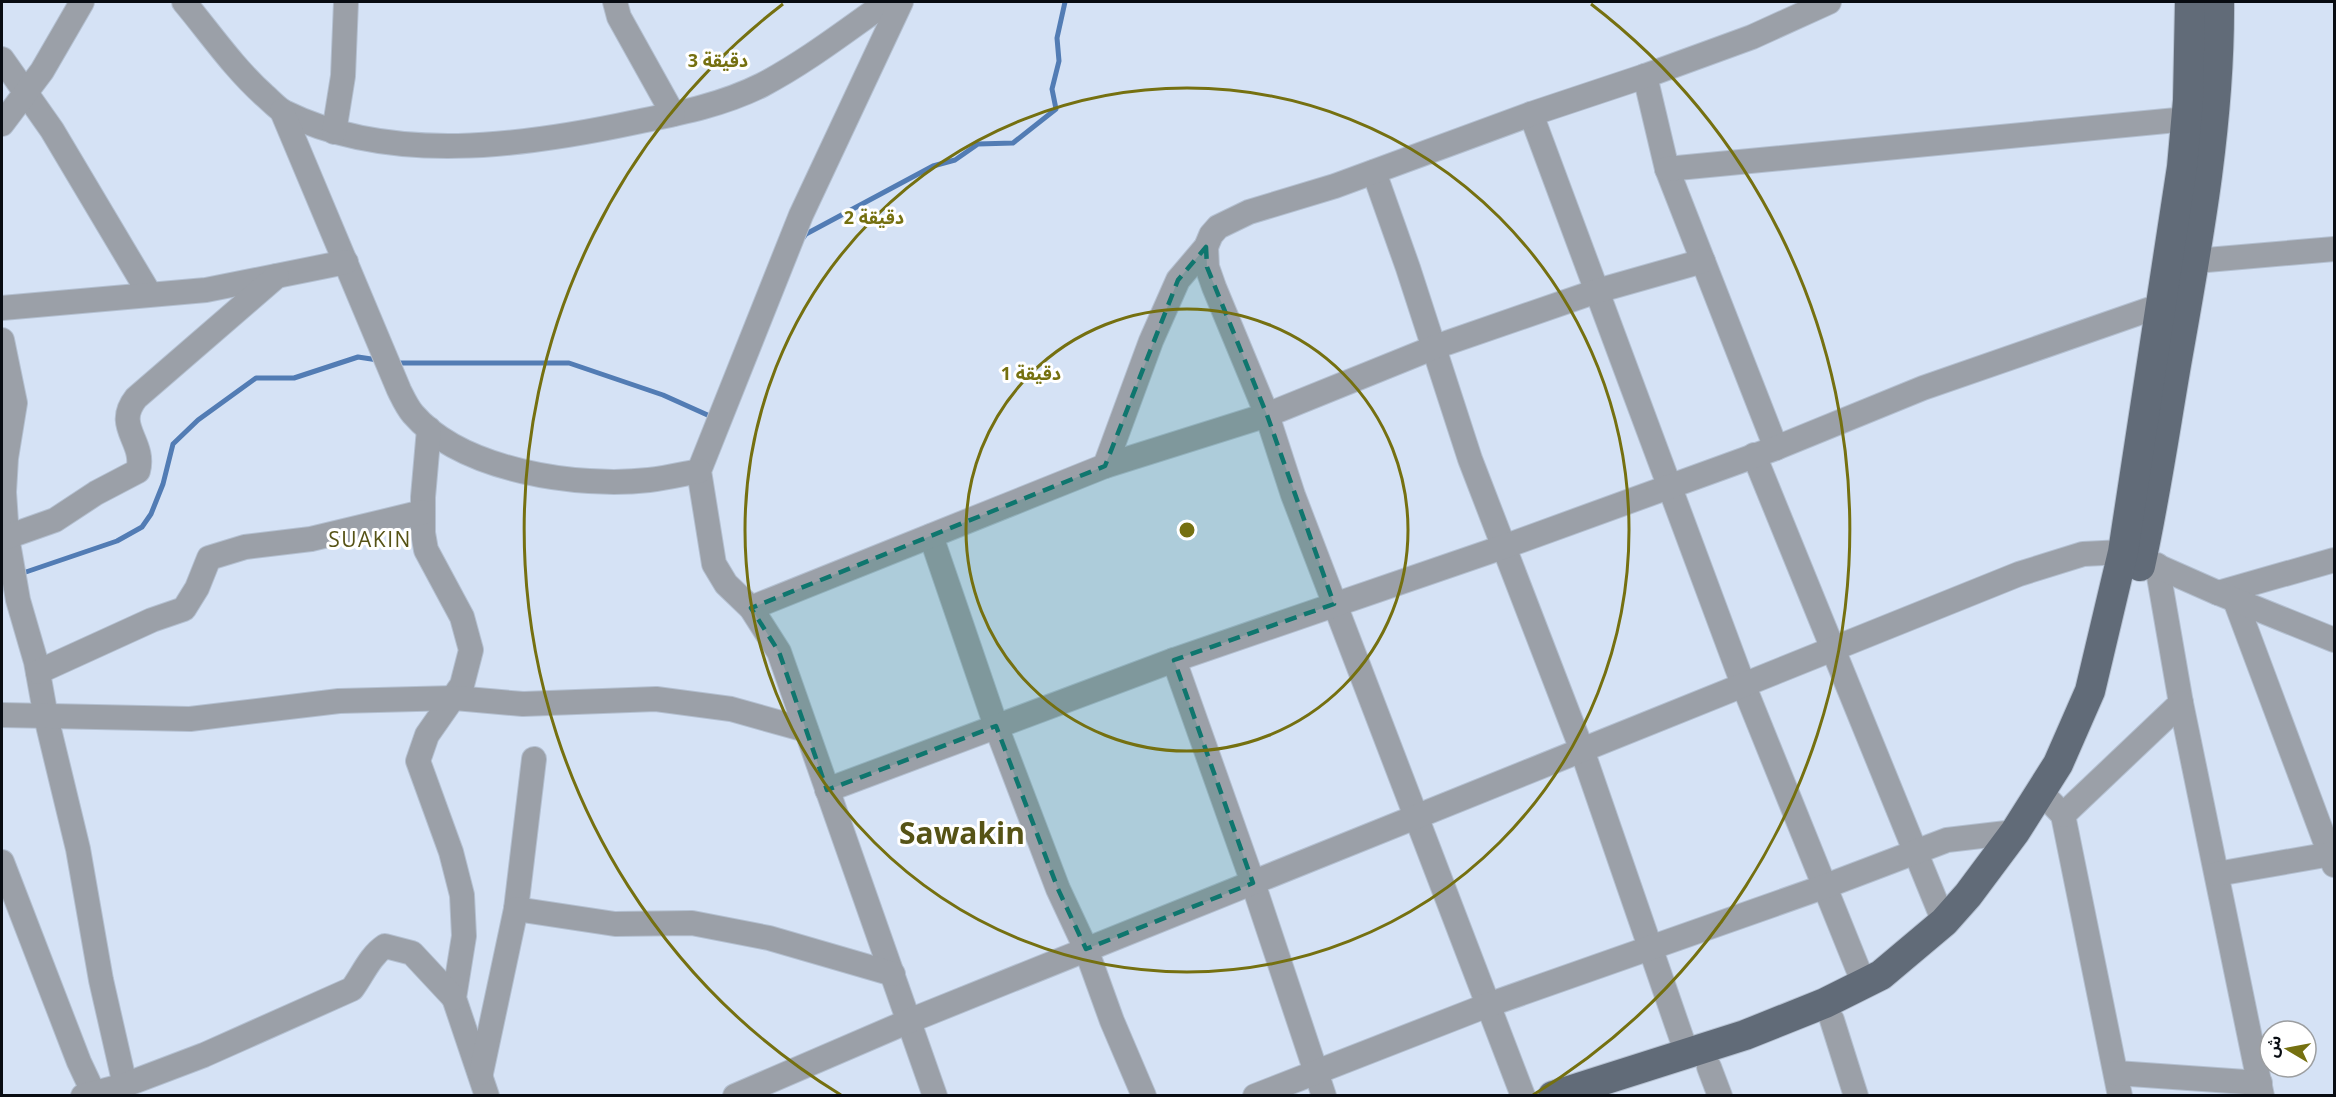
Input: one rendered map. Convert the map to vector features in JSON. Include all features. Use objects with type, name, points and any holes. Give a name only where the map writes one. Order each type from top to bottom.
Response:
[{"type":"main road","points":[[2141,558],[2159,306],[2182,167],[2187,119],[2190,2]]},
{"type":"main road","points":[[1553,1095],[1594,1090],[1832,1020],[1912,974],[1949,940],[1998,883],[2074,776],[2096,733],[2123,646],[2141,558],[2195,261],[2212,146],[2218,76],[2219,2]]},
{"type":"main road","points":[[1621,1095],[1698,1060],[1744,1035],[1881,975],[1944,922],[2015,832],[2053,804]]},
{"type":"street","points":[[2,124],[42,70],[82,2]]},
{"type":"street","points":[[184,2],[252,84],[282,111],[334,132],[370,140],[428,145],[520,142],[587,133],[714,105],[763,84],[887,2]]},
{"type":"street","points":[[334,132],[343,76],[346,2]]},
{"type":"street","points":[[615,2],[618,17],[674,114]]},
{"type":"street","points":[[901,2],[801,215],[699,471],[714,564],[726,584],[751,608],[779,652],[935,1095]]},
{"type":"street","points":[[1105,466],[1151,341],[1178,280],[1206,247],[1211,235],[1218,227],[1249,212],[1374,172],[1530,114],[1752,37],[1829,2]]},
{"type":"street","points":[[2,59],[52,130],[149,293]]},
{"type":"street","points":[[1645,76],[1667,168],[1703,261],[1765,452],[1835,650],[1944,922]]},
{"type":"street","points":[[282,111],[399,390],[412,413],[429,429],[472,456],[535,473],[591,481],[648,480],[699,471]]},
{"type":"street","points":[[1530,114],[1671,486],[1743,684],[1864,984]]},
{"type":"street","points":[[1667,168],[2187,119]]},
{"type":"street","points":[[1374,172],[1435,347],[1470,459],[1506,546],[1582,750],[1651,949],[1698,1060],[1720,1095]]},
{"type":"street","points":[[1206,247],[1207,267],[1267,415],[1293,495],[1414,817],[1523,1095]]},
{"type":"street","points":[[2195,261],[2334,249]]},
{"type":"street","points":[[751,608],[1105,466],[1267,415],[1435,347],[1597,291],[1703,261]]},
{"type":"street","points":[[2,308],[68,304],[149,293],[206,291],[346,262]]},
{"type":"street","points":[[7,537],[55,520],[96,493],[138,471],[141,460],[128,426],[127,409],[136,398],[277,276]]},
{"type":"street","points":[[827,790],[1174,660],[1506,546],[1765,452],[1923,388],[2159,306]]},
{"type":"street","points":[[2,340],[15,403],[6,458],[4,492],[7,537],[18,600],[38,672],[46,717],[78,849],[101,980],[125,1085]]},
{"type":"street","points":[[429,429],[423,512],[426,550],[462,617],[471,650],[462,685],[427,735],[418,761],[451,852],[462,895],[464,936],[454,998]]},
{"type":"street","points":[[38,672],[152,620],[184,609],[197,588],[209,558],[225,552],[311,539],[423,512]]},
{"type":"street","points":[[931,536],[996,726],[1058,889],[1086,949],[1112,1021],[1144,1095]]},
{"type":"street","points":[[735,1095],[909,1021],[1743,684],[1835,650],[2019,574],[2083,554],[2141,558],[2226,597],[2334,640]]},
{"type":"street","points":[[2141,558],[2181,703],[2261,1089],[2118,1084],[2053,804],[2181,703]]},
{"type":"street","points":[[2226,597],[2334,560]]},
{"type":"street","points":[[2217,874],[2331,848],[2226,597]]},
{"type":"street","points":[[1174,660],[1253,883],[1324,1095]]},
{"type":"street","points":[[2,715],[190,719],[339,701],[455,698],[523,704],[656,699],[731,709],[806,730]]},
{"type":"street","points":[[484,1084],[516,909],[534,759]]},
{"type":"street","points":[[1255,1095],[1488,1005],[1651,949],[1916,852],[1964,837],[2015,832]]},
{"type":"street","points":[[2,862],[91,1094],[125,1085],[248,1037],[352,989],[366,970],[374,953],[385,946],[412,953],[454,998],[484,1084]]},
{"type":"street","points":[[516,909],[615,924],[692,923],[769,938],[893,974]]},
{"type":"street","points":[[1832,1020],[1856,1095]]},
{"type":"highlighted area","points":[[1206,247],[1207,267],[1267,415],[1334,604],[1174,660],[1253,883],[1086,949],[1058,889],[996,726],[827,790],[779,652],[751,608],[1105,466],[1178,280]]},
{"type":"waterway","points":[[803,238],[806,234],[933,166],[955,160],[978,144],[1013,143],[1056,109],[1052,89],[1059,61],[1057,38],[1065,2]]},
{"type":"waterway","points":[[20,574],[117,541],[142,527],[151,514],[163,484],[173,444],[198,420],[256,378],[294,378],[358,357],[378,360]]},
{"type":"waterway","points":[[396,363],[569,363],[663,395],[712,417]]},
{"type":"district","name":"SUAKIN","points":[[370,540]]},
{"type":"district","name":"Sawakin","points":[[962,834]]}]
